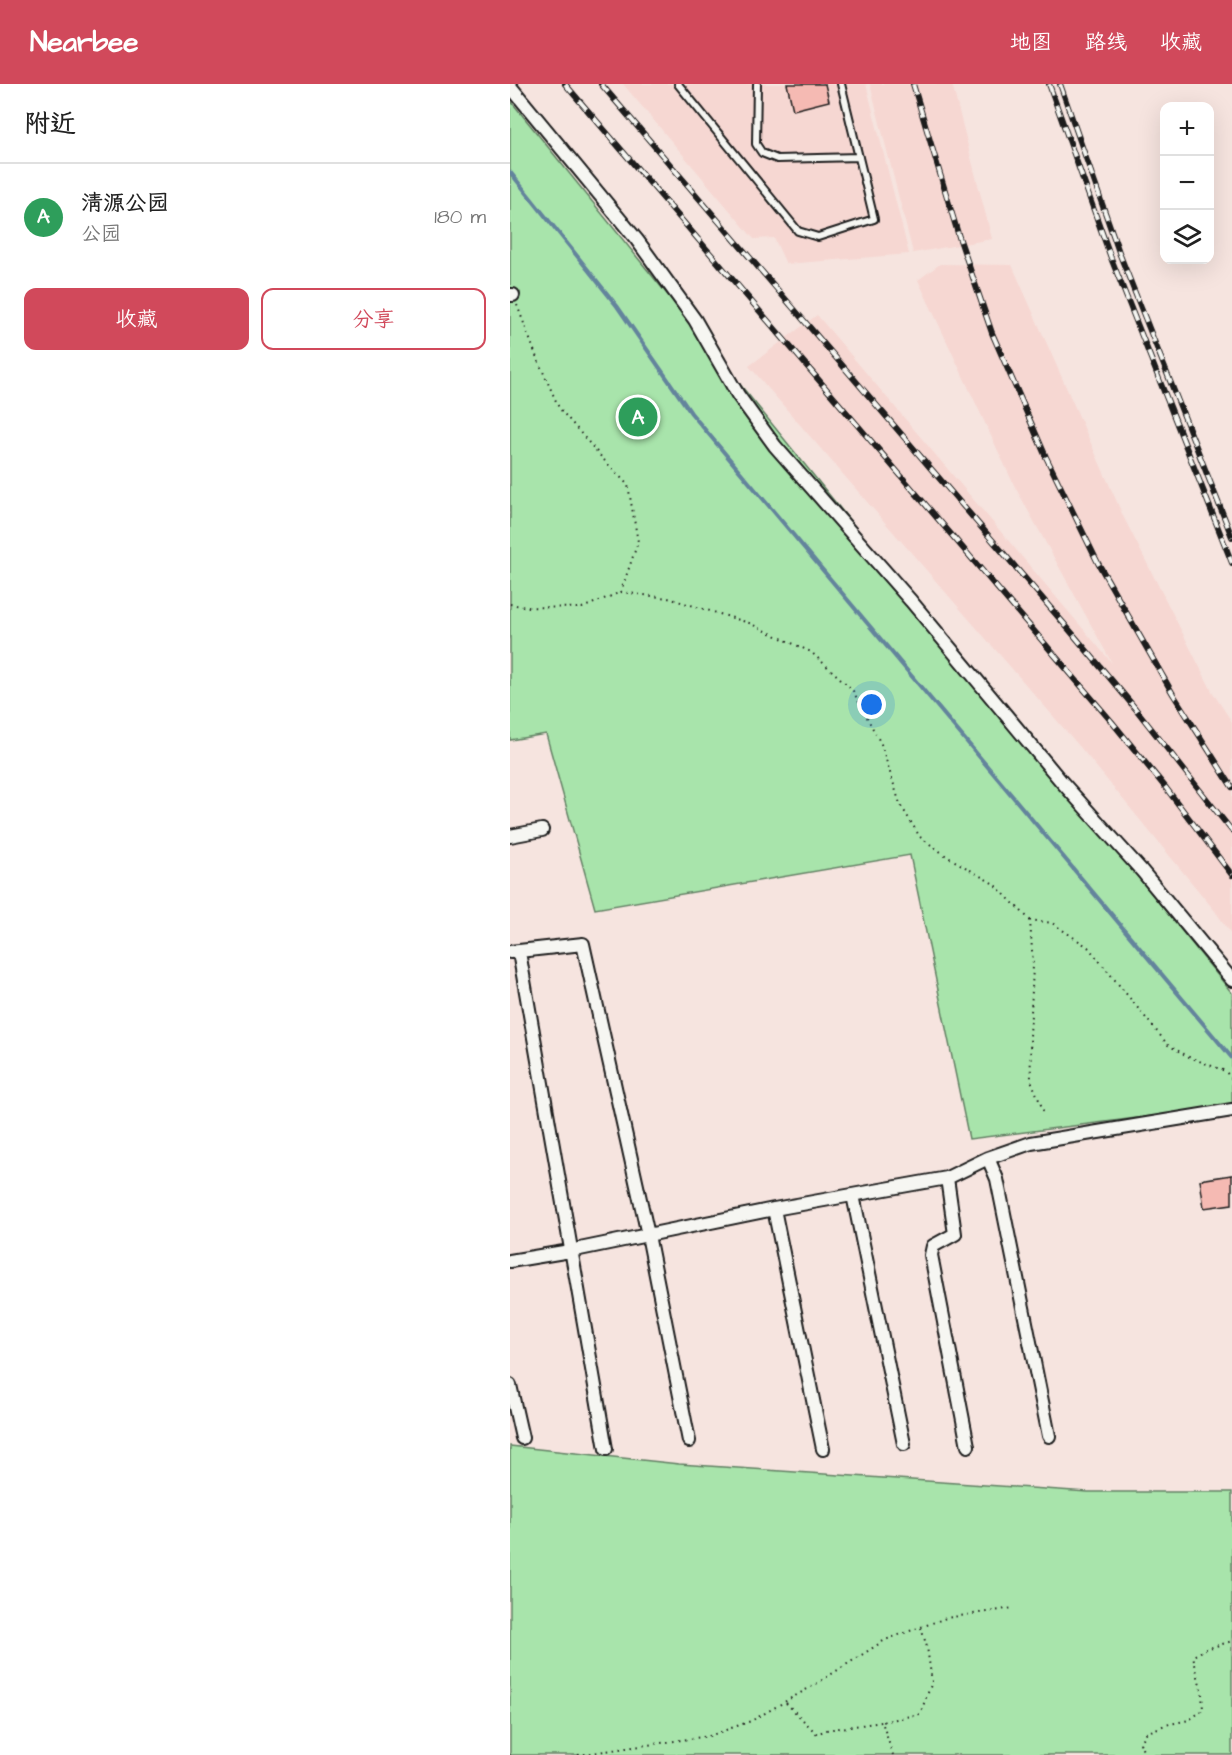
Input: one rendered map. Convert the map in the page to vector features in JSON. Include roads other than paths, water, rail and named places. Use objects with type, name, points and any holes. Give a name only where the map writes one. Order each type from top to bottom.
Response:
[{"type":"street","points":[[510,86],[637,240],[695,320],[738,395],[775,446],[911,601],[1061,781],[1149,880],[1232,980]]},
{"type":"street","points":[[510,836],[542,830]]},
{"type":"street","points":[[606,1449],[514,952],[583,944],[648,1235],[689,1442]]},
{"type":"street","points":[[510,1261],[774,1209],[947,1178],[988,1158],[1031,1143],[1232,1110]]},
{"type":"street","points":[[988,1158],[997,1179],[1049,1436]]},
{"type":"street","points":[[947,1178],[955,1234],[933,1246],[932,1255],[968,1446]]},
{"type":"street","points":[[853,1195],[904,1444]]},
{"type":"street","points":[[774,1209],[823,1449]]},
{"type":"street","points":[[510,1385],[522,1438]]},
{"type":"lane","points":[[678,84],[798,231],[818,237],[874,219],[841,84]]},
{"type":"lane","points":[[757,84],[756,144],[762,153],[777,159],[859,157]]},
{"type":"waterway","points":[[510,172],[617,306],[691,413],[1232,1058]]},
{"type":"railway","points":[[565,84],[1112,722],[1232,875]]},
{"type":"railway","points":[[601,84],[1072,633],[1135,708],[1232,831]]},
{"type":"railway","points":[[913,84],[959,237],[992,333],[1046,457],[1098,563],[1173,694],[1232,787]]},
{"type":"railway","points":[[1049,84],[1111,258],[1232,563]]},
{"type":"railway","points":[[1060,84],[1120,255],[1232,537]]},
{"type":"place","name":"清源公园","points":[[638,417]]}]
